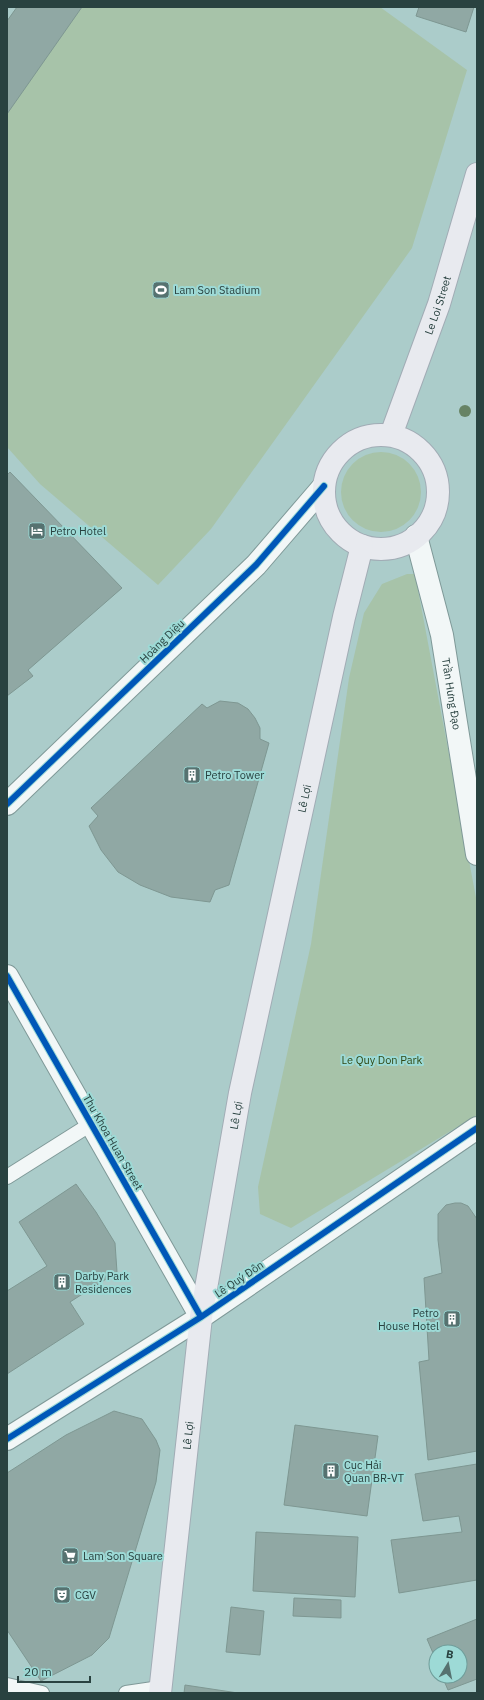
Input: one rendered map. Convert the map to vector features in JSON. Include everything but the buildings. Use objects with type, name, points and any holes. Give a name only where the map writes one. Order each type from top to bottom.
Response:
[{"type":"main road","name":"Le Loi Street","points":[[391,435],[440,304],[477,174]]},
{"type":"main road","points":[[372,435],[391,435],[408,441],[423,453],[434,468],[439,486],[437,505],[430,522],[416,536],[400,546],[381,549],[362,546],[346,537],[332,523],[325,505],[324,486],[329,468],[339,452],[354,441],[372,435]]},
{"type":"main road","name":"Lê Lợi","points":[[160,1691],[201,1317],[240,1093],[344,617],[362,546]]},
{"type":"street","name":"Hoàng Diệu","points":[[7,804],[256,565],[324,486]]},
{"type":"street","name":"Trần Hưng Đạo","points":[[416,536],[442,635],[477,854]]},
{"type":"street","name":"Thu Khoa Huan Street","points":[[7,976],[201,1317]]},
{"type":"street","name":"Lê Quý Đôn","points":[[7,1439],[201,1317],[477,1128]]},
{"type":"lane","points":[[7,1177],[91,1124]]},
{"type":"lane","points":[[7,1685],[42,1693]]},
{"type":"lane","points":[[126,1693],[160,1691]]},
{"type":"green space","name":"Lam Son Stadium","points":[[17,7],[380,7],[467,70],[412,248],[211,529],[158,585],[40,484],[7,447],[7,21]]},
{"type":"green space","points":[[381,452],[389,453],[403,459],[409,464],[414,470],[420,484],[420,500],[414,514],[409,520],[403,525],[389,531],[381,532],[373,531],[359,525],[353,520],[348,514],[342,500],[341,492],[342,484],[348,470],[353,464],[359,459],[373,453]]},
{"type":"green space","name":"Le Quy Don Park","points":[[407,574],[415,574],[477,903],[477,1115],[291,1228],[260,1214],[258,1187],[311,944],[349,678],[364,613],[382,584]]},
{"type":"cycle path","points":[[7,804],[256,565],[324,486]]},
{"type":"cycle path","points":[[7,976],[201,1317]]},
{"type":"cycle path","points":[[7,1439],[201,1317],[477,1128]]},
{"type":"place","name":"Lam Son Stadium","points":[[161,290]]},
{"type":"place","name":"Petro Hotel","points":[[37,531]]},
{"type":"place","name":"Petro Tower","points":[[192,775]]},
{"type":"place","name":"Darby Park Residences","points":[[62,1282]]},
{"type":"place","name":"Petro House Hotel","points":[[452,1319]]},
{"type":"place","name":"Cục Hải Quan BR-VT","points":[[331,1471]]},
{"type":"place","name":"Lam Son Square","points":[[70,1556]]},
{"type":"place","name":"CGV","points":[[62,1595]]}]
